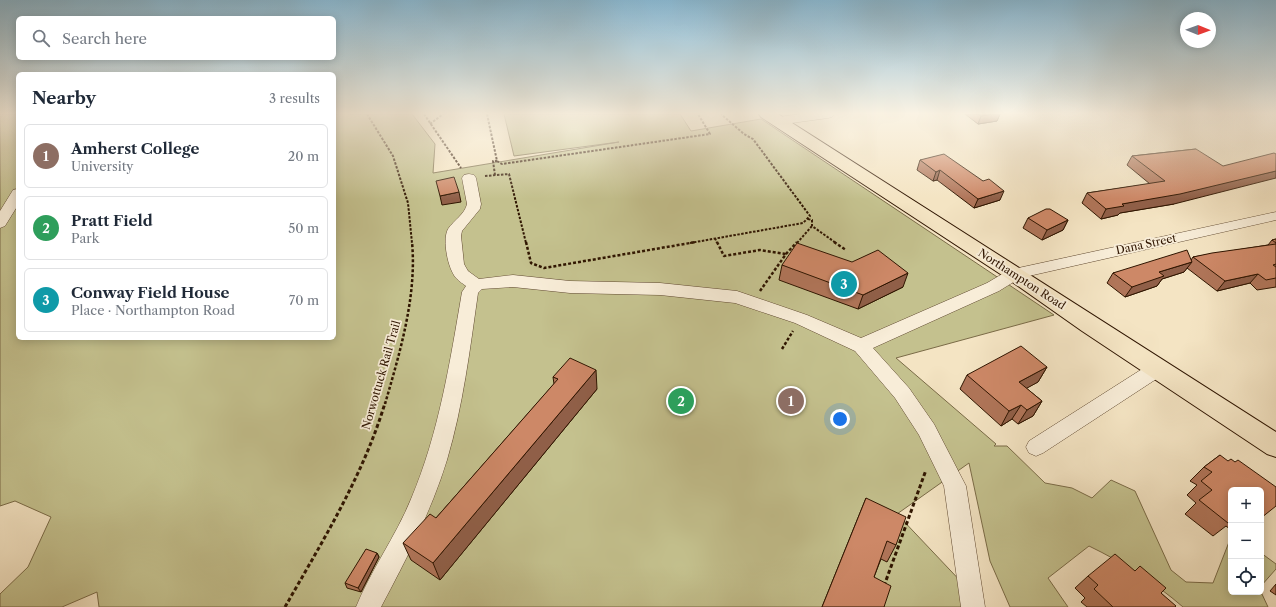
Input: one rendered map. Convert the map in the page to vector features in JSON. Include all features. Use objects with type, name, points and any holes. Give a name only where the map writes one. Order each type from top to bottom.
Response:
[{"type":"highway","name":"Northampton Road","points":[[811,142],[1015,274],[1090,325],[1276,446]]},
{"type":"street","points":[[469,178],[474,204],[473,209],[455,230],[453,236],[456,264],[462,275],[476,286]]},
{"type":"street","points":[[0,223],[16,196]]},
{"type":"street","name":"Dana Street","points":[[861,346],[993,287],[1015,274],[1276,216]]},
{"type":"street","points":[[368,607],[400,548],[428,485],[439,449],[458,367],[470,292],[476,286],[489,282],[513,281],[570,287],[660,289],[737,297],[801,319],[861,346],[902,393],[927,430],[955,486],[973,607]]},
{"type":"street","points":[[1036,447],[1157,369]]},
{"type":"path","name":"Norwottuck Rail Trail","points":[[285,607],[345,498],[373,437],[391,383],[408,316],[413,283],[413,239],[408,202],[402,176],[386,142]]},
{"type":"path","points":[[443,142],[469,178],[509,174],[531,263],[544,268],[803,223],[810,216],[755,142]]},
{"type":"path","points":[[493,142],[497,160],[502,164],[654,142]]},
{"type":"path","points":[[495,175],[493,161],[497,160]]},
{"type":"path","points":[[770,277],[786,254],[812,226],[812,220],[808,218]]},
{"type":"path","points":[[812,226],[846,250]]},
{"type":"path","points":[[715,238],[724,256],[760,250],[786,254]]},
{"type":"path","points":[[782,350],[801,319]]},
{"type":"path","points":[[883,587],[929,462],[938,451]]},
{"type":"shaded area","points":[[0,142],[16,142],[16,340],[336,340],[336,142],[434,142],[435,144],[433,173],[617,142],[796,142],[1054,315],[896,358],[996,444],[994,446],[1007,446],[1045,483],[1072,488],[1092,498],[1111,480],[1135,491],[1171,570],[1186,582],[1213,583],[1228,545],[1228,595],[1262,595],[1268,607],[1183,607],[1161,589],[1138,574],[1089,546],[1048,578],[1068,607],[1010,607],[990,561],[969,463],[897,514],[985,607],[99,607],[97,592],[62,607],[0,607],[0,594],[28,567],[51,517],[15,501],[0,506]]},
{"type":"shaded area","points":[[511,142],[617,142],[514,156]]},
{"type":"shaded area","points":[[1264,555],[1276,564],[1276,569],[1264,583]]},
{"type":"building","points":[[1196,149],[1223,166],[1274,153],[1276,154],[1276,171],[1180,194],[1122,204],[1124,206],[1106,209],[1087,193],[1165,181],[1132,156]]},
{"type":"building","points":[[944,154],[983,181],[989,179],[1004,191],[978,199],[940,170],[936,172],[920,160]]},
{"type":"building","points":[[454,177],[459,192],[440,196],[436,181]]},
{"type":"building","points":[[1046,209],[1050,209],[1068,220],[1047,230],[1028,218]]},
{"type":"building","points":[[797,243],[852,262],[878,250],[908,273],[863,295],[782,265]]},
{"type":"building","points":[[1276,244],[1276,264],[1273,265],[1276,267],[1276,278],[1266,280],[1258,274],[1225,281],[1193,257],[1212,253]]},
{"type":"building","points":[[1187,250],[1192,262],[1159,272],[1164,276],[1132,287],[1113,273]]},
{"type":"building","points":[[1021,346],[1047,367],[1019,382],[1042,401],[1027,410],[1021,405],[1009,411],[967,375]]},
{"type":"building","points":[[570,358],[596,370],[433,563],[403,543],[430,514],[436,518],[558,379],[553,377]]},
{"type":"building","points":[[1220,455],[1228,461],[1231,459],[1235,462],[1238,460],[1276,487],[1276,506],[1264,516],[1264,487],[1228,487],[1228,523],[1199,500],[1212,490],[1201,481],[1212,472],[1204,467]]},
{"type":"building","points":[[866,498],[906,517],[896,545],[887,541],[874,577],[891,586],[884,607],[822,607]]},
{"type":"building","points":[[366,549],[377,553],[358,588],[345,583]]},
{"type":"building","points":[[1115,554],[1135,571],[1140,566],[1166,588],[1161,593],[1176,606],[1113,607],[1094,589],[1098,585],[1088,576]]},
{"type":"place","name":"Conway Field House","points":[[844,284]]},
{"type":"place","name":"Pratt Field","points":[[681,401]]},
{"type":"place","name":"Amherst College","points":[[791,401]]}]
